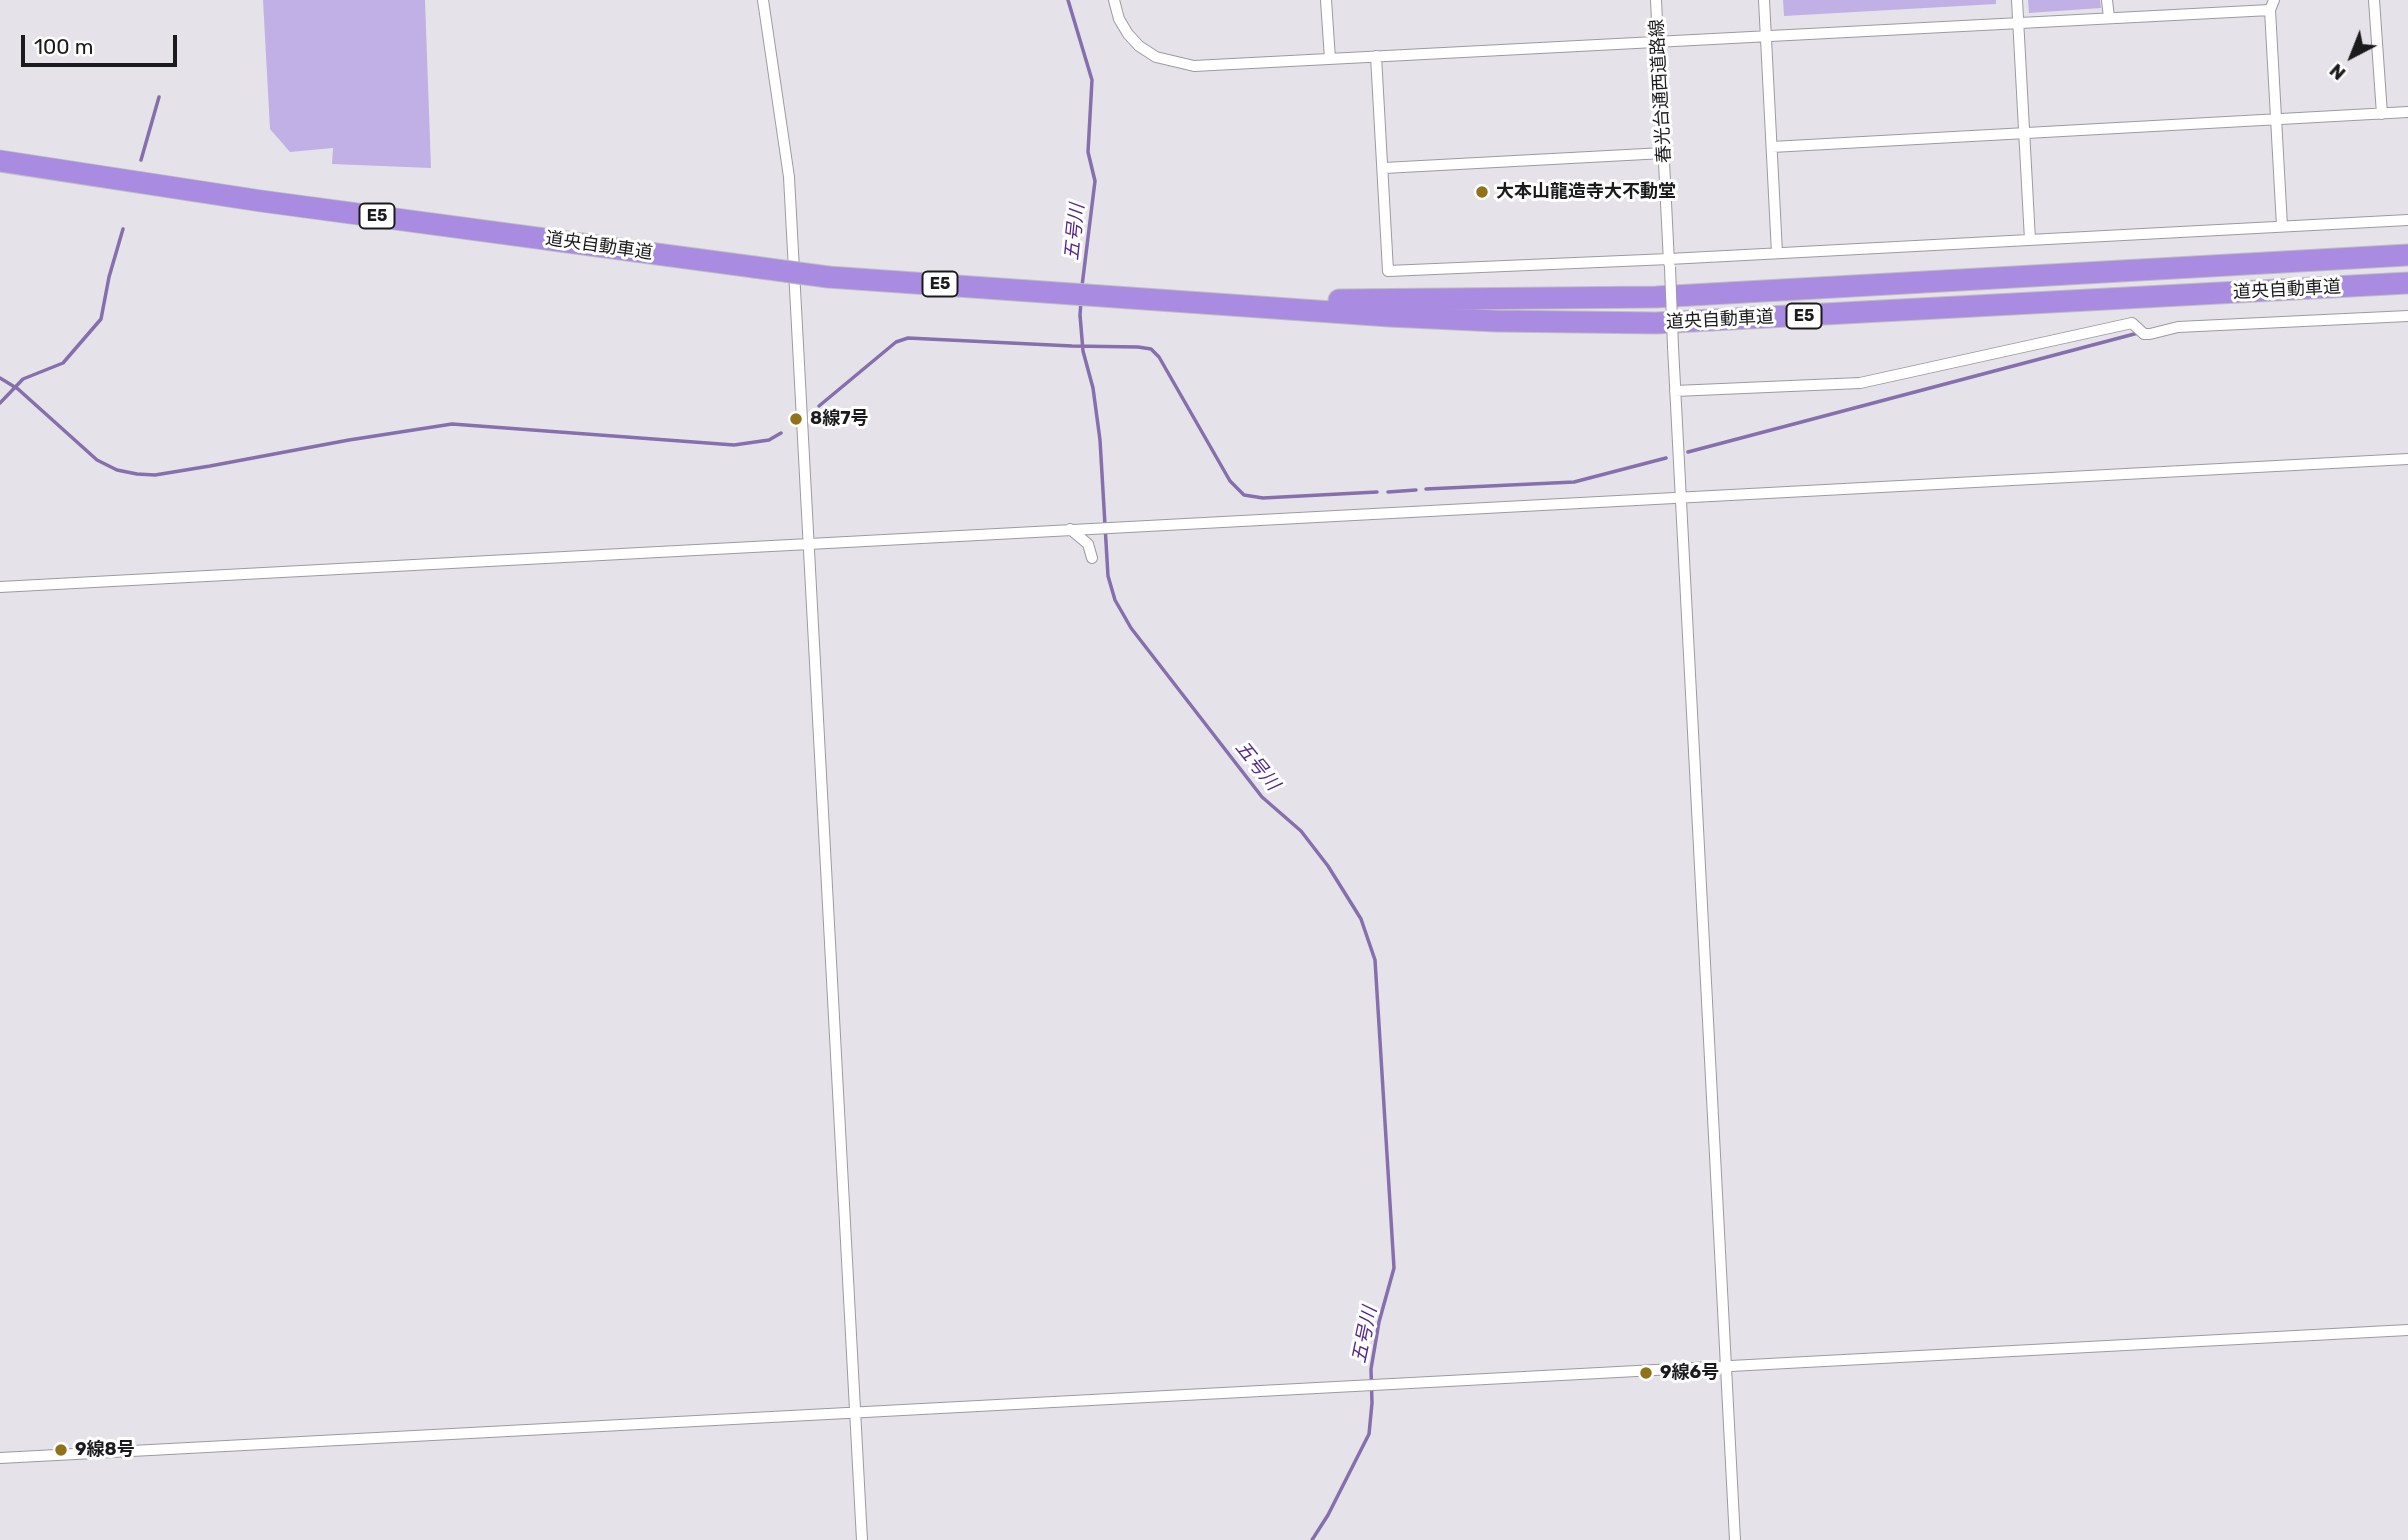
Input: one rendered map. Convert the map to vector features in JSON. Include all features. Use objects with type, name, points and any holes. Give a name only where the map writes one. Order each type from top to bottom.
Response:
[{"type":"highway","name":"道央自動車道","points":[[0,161],[261,201],[828,277],[1402,317],[1656,323],[2408,283]]},
{"type":"highway","name":"道央自動車道","points":[[1200,302],[1656,297],[2408,255]]},
{"type":"street","points":[[763,0],[789,177],[862,1540]]},
{"type":"street","points":[[1114,0],[1119,19],[1139,46],[1156,57],[1194,66],[2109,18],[2272,5],[2282,226]]},
{"type":"street","points":[[1326,0],[1330,58]]},
{"type":"street","name":"春光台通西道路線","points":[[1656,0],[1679,497],[1735,1540]]},
{"type":"street","points":[[1764,0],[1777,253]]},
{"type":"street","points":[[2017,0],[2030,240]]},
{"type":"street","points":[[2107,0],[2109,18]]},
{"type":"street","points":[[2374,0],[2382,114]]},
{"type":"street","points":[[1376,56],[1388,271],[1669,263],[1777,253],[2408,220]]},
{"type":"street","points":[[1772,147],[2408,112]]},
{"type":"street","points":[[1384,167],[1664,153]]},
{"type":"street","points":[[1675,391],[1860,383],[2132,323],[2150,334],[2178,327],[2408,316]]},
{"type":"street","points":[[0,587],[2408,459]]},
{"type":"street","points":[[1070,529],[1088,544],[1092,558]]},
{"type":"street","points":[[0,1458],[2408,1330]]},
{"type":"shaded area","points":[[263,0],[425,0],[431,168],[332,164],[333,148],[290,152],[270,129]]},
{"type":"shaded area","points":[[1783,0],[1996,0],[1996,4],[1784,16]]},
{"type":"shaded area","points":[[2028,0],[2100,0],[2101,8],[2029,13]]},
{"type":"waterway","name":"五号川","points":[[1068,0],[1092,80],[1088,152],[1095,181],[1082,286]]},
{"type":"waterway","points":[[141,160],[159,97]]},
{"type":"waterway","points":[[0,403],[23,379],[63,363],[101,319],[109,277],[123,229]]},
{"type":"waterway","name":"五号川","points":[[1081,301],[1083,351],[1093,388],[1100,440],[1108,576],[1115,600],[1131,628],[1262,797],[1301,831],[1328,866],[1361,919],[1375,960],[1394,1268],[1379,1322],[1371,1369],[1369,1434],[1328,1515],[1312,1540]]},
{"type":"waterway","points":[[1688,452],[2138,333]]},
{"type":"waterway","points":[[819,406],[896,342],[908,338],[1151,349],[1159,357],[1230,481],[1244,495],[1263,498],[1377,492]]},
{"type":"waterway","points":[[0,378],[18,389],[97,460],[117,470],[137,474],[155,475],[452,424],[734,445],[769,440],[781,433]]},
{"type":"waterway","points":[[1426,489],[1574,482],[1666,458]]},
{"type":"waterway","points":[[1388,492],[1416,490]]},
{"type":"place","name":"大本山龍造寺大不動堂","points":[[1482,192]]},
{"type":"place","name":"8線7号","points":[[796,419]]},
{"type":"place","name":"9線6号","points":[[1646,1373]]},
{"type":"place","name":"9線8号","points":[[61,1450]]}]
